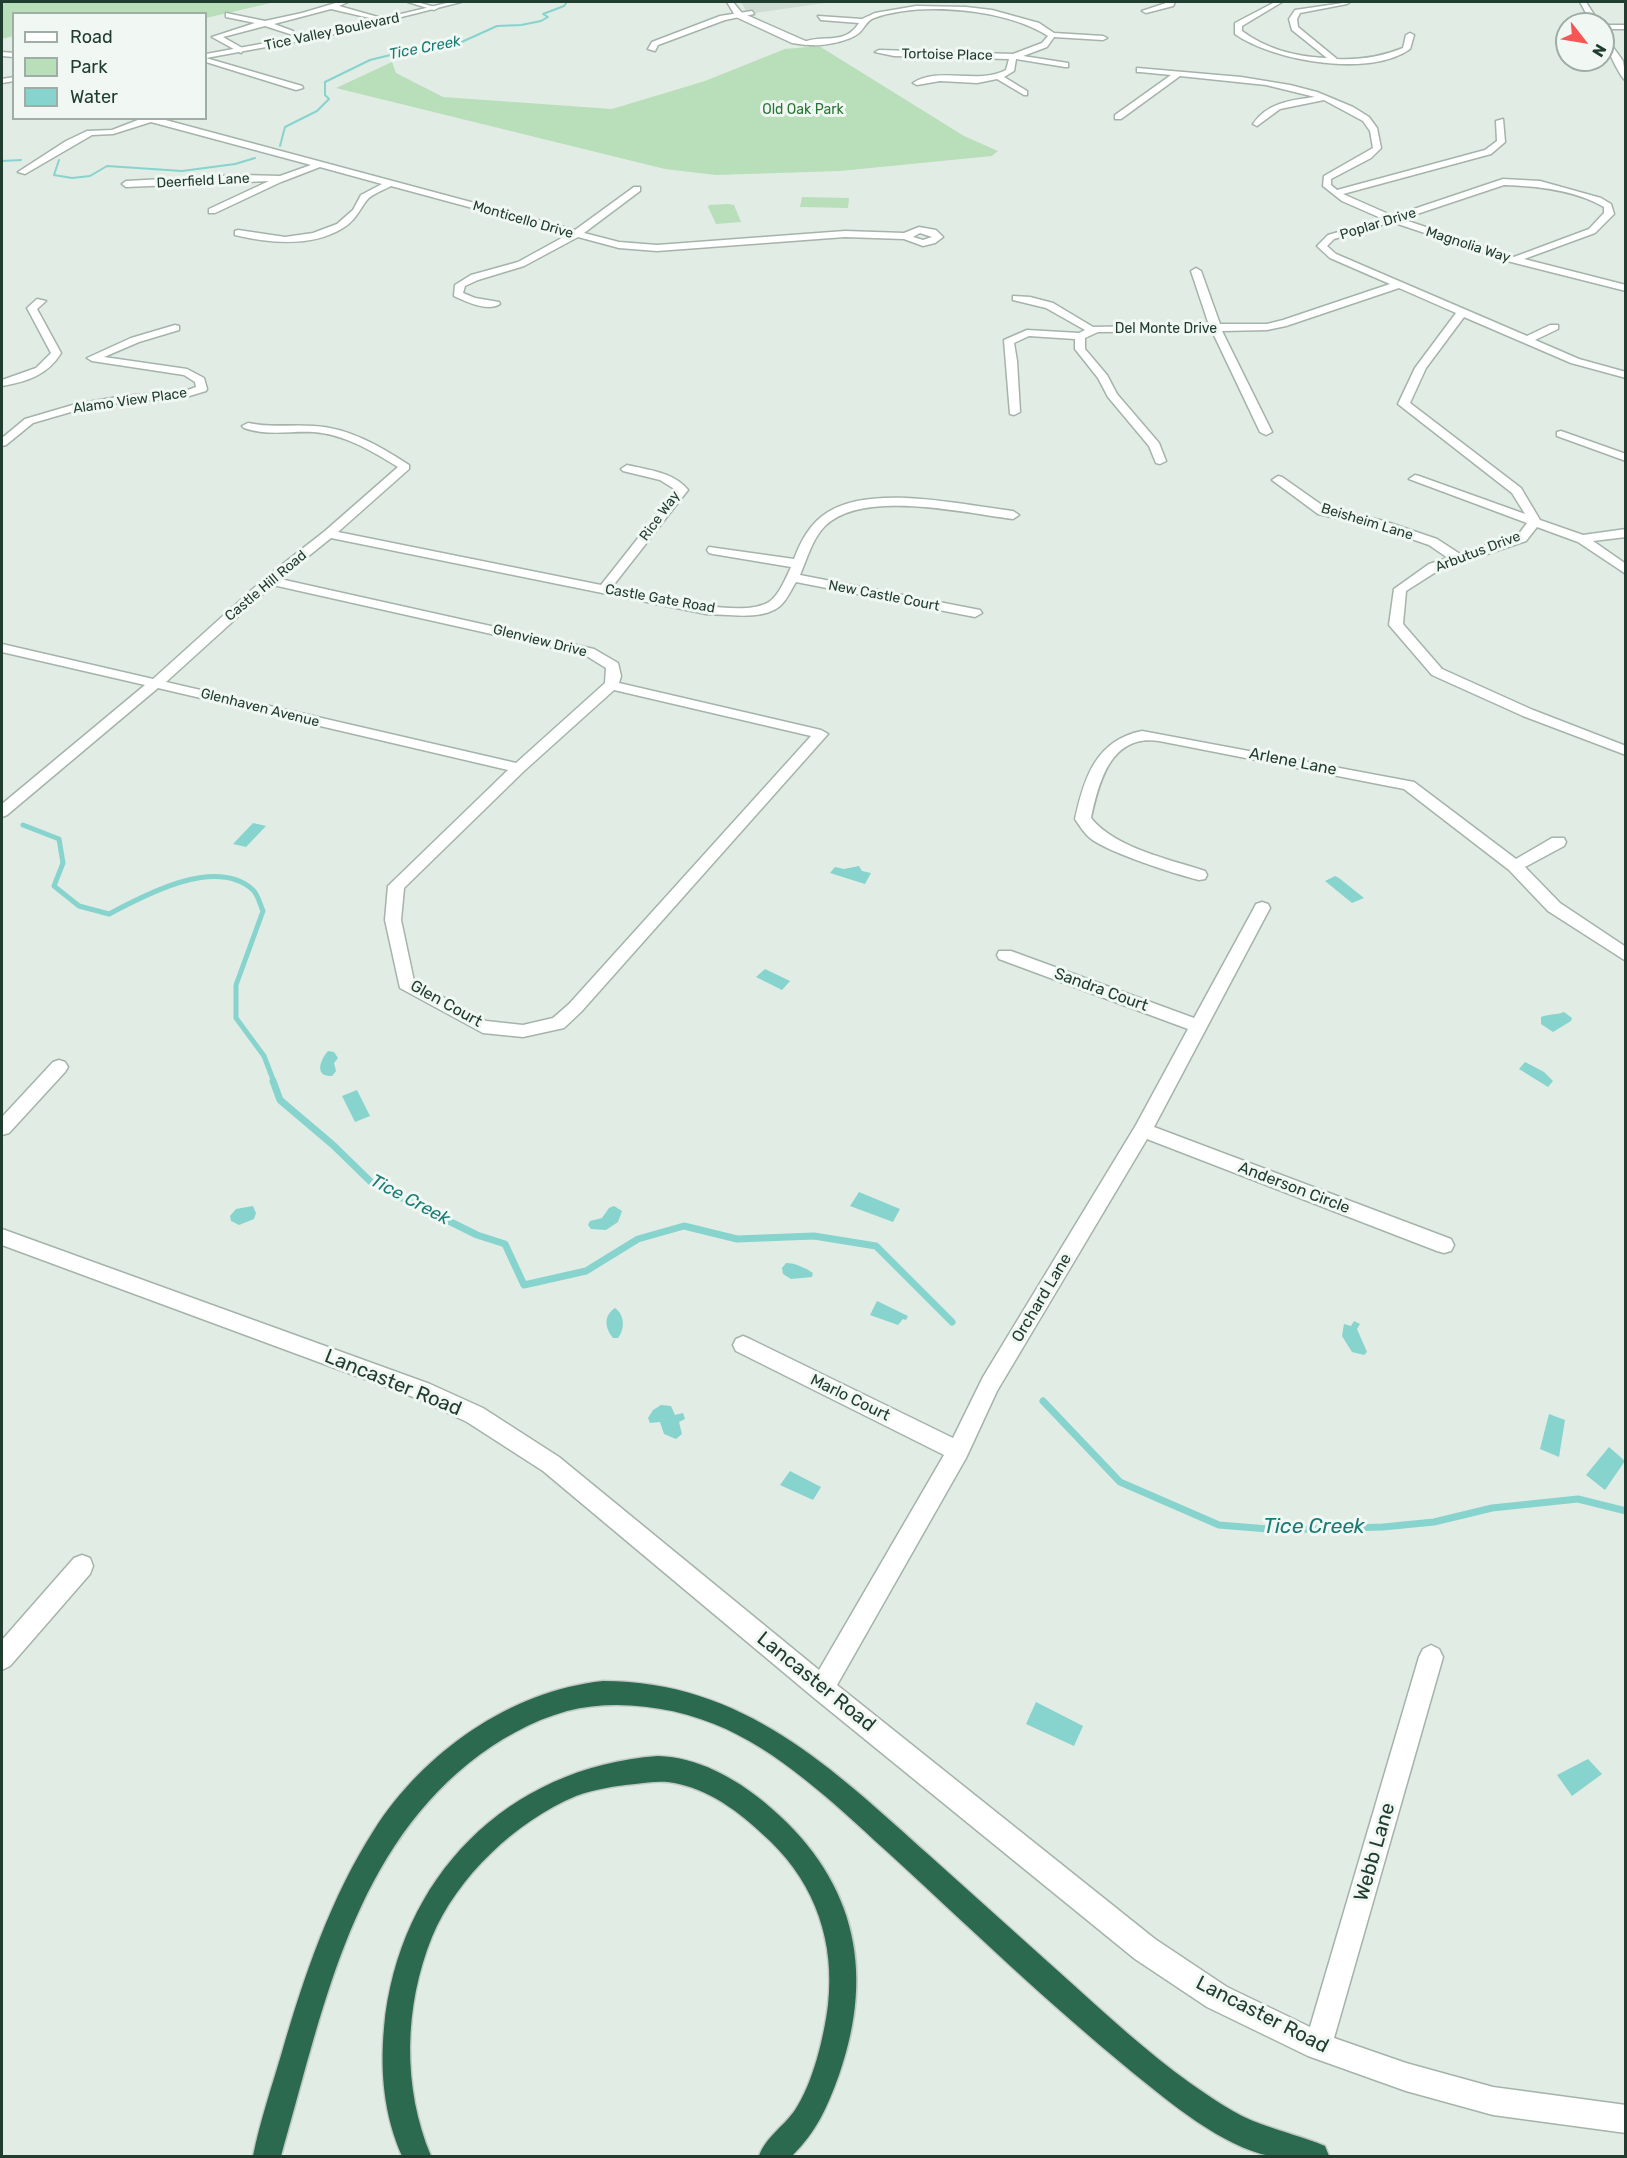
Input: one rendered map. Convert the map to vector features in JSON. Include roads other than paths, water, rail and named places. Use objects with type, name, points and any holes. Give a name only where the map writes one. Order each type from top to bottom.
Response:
[{"type":"highway","points":[[267,2157],[322,1970],[375,1852],[408,1804],[447,1765],[492,1731],[538,1707],[586,1694],[630,1693],[664,1698],[717,1713],[744,1725],[787,1751],[836,1788],[1106,2033],[1179,2092],[1226,2123],[1256,2137],[1315,2157]]},
{"type":"highway","points":[[416,2157],[402,2118],[395,2053],[397,2013],[412,1950],[435,1903],[475,1850],[519,1814],[560,1789],[594,1776],[664,1769],[699,1776],[740,1799],[769,1823],[816,1876],[837,1929],[843,1966],[841,2008],[832,2057],[806,2121],[772,2157]]},
{"type":"street","points":[[216,37],[345,2]]},
{"type":"street","points":[[411,2],[434,8]]},
{"type":"street","name":"Tice Valley Boulevard","points":[[207,58],[326,34],[458,2]]},
{"type":"street","points":[[730,2],[739,15],[795,41],[807,43],[847,37],[856,32],[862,21]]},
{"type":"street","points":[[744,2],[752,14],[807,43]]},
{"type":"street","points":[[926,2],[936,9]]},
{"type":"street","points":[[975,10],[981,2]]},
{"type":"street","points":[[1146,11],[1171,5],[1172,2]]},
{"type":"street","points":[[1279,2],[1238,25],[1238,32],[1245,39],[1280,53],[1334,60],[1370,60],[1397,55],[1406,49],[1410,36]]},
{"type":"street","points":[[1334,60],[1295,28],[1293,19],[1297,11],[1347,2]]},
{"type":"street","points":[[318,4],[374,17]]},
{"type":"street","points":[[821,18],[862,21],[874,15],[898,11],[975,10],[1029,20],[1052,35],[1103,38]]},
{"type":"street","points":[[898,11],[912,20]]},
{"type":"street","points":[[739,15],[729,21],[652,49],[655,44],[723,18],[739,15],[752,14]]},
{"type":"street","points":[[228,15],[265,23],[290,33]]},
{"type":"street","points":[[207,34],[226,40],[240,51]]},
{"type":"street","points":[[999,77],[1010,71],[1011,62],[1015,57],[1044,45],[1051,40],[1052,35]]},
{"type":"street","name":"Tortoise Place","points":[[879,52],[901,55],[980,51],[1065,65]]},
{"type":"street","points":[[3,54],[12,55]]},
{"type":"street","points":[[1615,55],[1625,79]]},
{"type":"street","points":[[207,58],[299,88]]},
{"type":"street","points":[[1140,70],[1281,84],[1347,107],[1370,122],[1377,148],[1370,156],[1344,167],[1327,178],[1328,186],[1335,193],[1488,152],[1501,142],[1500,121]]},
{"type":"street","points":[[916,83],[950,74],[999,77],[1024,93]]},
{"type":"street","points":[[1118,117],[1177,75]]},
{"type":"street","points":[[1257,124],[1260,118],[1279,107],[1326,98]]},
{"type":"street","points":[[22,172],[69,142],[90,133],[113,132],[146,120]]},
{"type":"street","name":"Monticello Drive","points":[[153,120],[619,245],[657,248],[845,234],[907,236]]},
{"type":"street","name":"Deerfield Lane","points":[[212,211],[318,165]]},
{"type":"street","name":"Deerfield Lane","points":[[126,184],[242,178],[281,180]]},
{"type":"street","name":"Poplar Drive","points":[[1514,260],[1592,231],[1609,214],[1608,206],[1598,200],[1540,184],[1503,182],[1332,237],[1322,246],[1334,256],[1575,361],[1626,375]]},
{"type":"street","points":[[238,233],[285,240],[315,236],[340,226],[357,211],[364,197],[388,184]]},
{"type":"street","points":[[495,304],[473,301],[458,294],[460,285],[472,277],[519,265],[577,235],[637,189]]},
{"type":"street","name":"Magnolia Way","points":[[1335,193],[1392,219],[1514,260],[1624,285]]},
{"type":"street","points":[[1196,271],[1216,329],[1266,432]]},
{"type":"street","name":"Del Monte Drive","points":[[1080,336],[1093,331],[1250,328],[1286,323],[1398,285]]},
{"type":"street","points":[[1017,298],[1042,301],[1093,331]]},
{"type":"street","points":[[2,383],[23,379],[51,364],[56,353],[32,308],[41,301]]},
{"type":"street","name":"Arbutus Drive","points":[[1462,313],[1433,349],[1407,393],[1404,405],[1517,491],[1535,521],[1522,538],[1434,567],[1400,589],[1396,625],[1437,672],[1528,713],[1626,751]]},
{"type":"street","points":[[1527,340],[1554,327]]},
{"type":"street","name":"Alamo View Place","points":[[2,443],[29,421],[80,406],[124,399],[186,394],[202,389],[200,380],[186,372],[92,357],[135,340],[175,328]]},
{"type":"street","points":[[1014,412],[1008,342],[1027,333],[1080,336],[1080,349],[1103,377],[1112,395],[1155,445],[1160,461]]},
{"type":"street","name":"Castle Hill Road","points":[[3,808],[156,683],[270,581],[329,534],[405,467],[375,448],[323,430],[266,431],[248,426]]},
{"type":"street","points":[[1561,434],[1626,458]]},
{"type":"street","name":"Rice Way","points":[[604,589],[682,490],[678,484],[663,478],[627,469]]},
{"type":"street","points":[[1415,479],[1582,539],[1626,570]]},
{"type":"street","name":"Beisheim Lane","points":[[1278,480],[1322,511],[1380,524],[1433,542],[1458,559]]},
{"type":"street","name":"Castle Gate Road","points":[[329,534],[706,610],[752,611],[775,604],[793,578],[810,534],[828,518],[847,507],[874,503],[1013,515]]},
{"type":"street","points":[[1582,539],[1626,533]]},
{"type":"street","points":[[713,550],[798,564]]},
{"type":"street","name":"New Castle Court","points":[[793,578],[975,613]]},
{"type":"street","name":"Glenview Drive","points":[[270,581],[590,652],[613,666],[614,676],[611,685]]},
{"type":"street","name":"Glenhaven Avenue","points":[[2,648],[519,768]]},
{"type":"street","name":"Glen Court","points":[[611,685],[821,734],[575,1008],[558,1023],[522,1031],[483,1027],[406,984],[393,920],[396,886],[519,768],[611,685]]},
{"type":"street","name":"Arlene Lane","points":[[1199,874],[1117,846],[1095,834],[1083,819],[1089,788],[1108,754],[1126,740],[1140,736],[1159,737],[1409,784],[1515,866],[1554,907],[1626,955]]},
{"type":"street","points":[[1515,866],[1558,842]]},
{"type":"street","name":"Orchard Lane","points":[[822,1688],[958,1451],[990,1384],[1143,1131],[1262,908]]},
{"type":"street","name":"Sandra Court","points":[[1005,955],[1198,1026]]},
{"type":"street","points":[[2,1128],[58,1067]]},
{"type":"street","name":"Anderson Circle","points":[[1143,1131],[1444,1245]]},
{"type":"street","name":"Lancaster Road","points":[[2,1237],[423,1391],[475,1415],[514,1439],[559,1470],[822,1688],[1145,1949],[1217,1997],[1318,2046],[1406,2077],[1493,2101],[1626,2119]]},
{"type":"street","name":"Marlo Court","points":[[743,1345],[958,1451]]},
{"type":"street","points":[[2,1658],[82,1566]]},
{"type":"street","name":"Webb Lane","points":[[1318,2046],[1431,1658]]},
{"type":"water","points":[[253,823],[266,826],[246,847],[233,844]]},
{"type":"water","points":[[859,866],[862,871],[871,873],[865,884],[830,873],[835,867],[844,869]]},
{"type":"water","points":[[1335,876],[1364,898],[1352,903],[1325,881]]},
{"type":"water","points":[[765,969],[790,981],[782,990],[756,977]]},
{"type":"water","points":[[1564,1012],[1572,1018],[1571,1021],[1553,1032],[1541,1024],[1541,1017]]},
{"type":"water","points":[[328,1051],[334,1052],[338,1058],[334,1063],[336,1071],[332,1076],[323,1074],[320,1067]]},
{"type":"water","points":[[1525,1062],[1544,1072],[1553,1081],[1548,1087],[1519,1069]]},
{"type":"water","points":[[357,1090],[370,1116],[355,1122],[342,1096]]},
{"type":"water","points":[[859,1192],[900,1209],[893,1222],[850,1206]]},
{"type":"water","points":[[253,1206],[256,1213],[254,1219],[239,1225],[231,1221],[230,1216],[236,1209]]},
{"type":"water","points":[[614,1206],[622,1211],[618,1222],[606,1230],[591,1229],[588,1225],[590,1221],[602,1218],[609,1208]]},
{"type":"water","points":[[786,1263],[807,1269],[813,1273],[812,1277],[791,1279],[783,1274],[782,1268]]},
{"type":"water","points":[[877,1301],[908,1316],[906,1320],[903,1319],[898,1325],[870,1315]]},
{"type":"water","points":[[615,1308],[621,1314],[623,1322],[618,1338],[613,1338],[606,1322],[608,1315]]},
{"type":"water","points":[[1354,1321],[1360,1324],[1357,1329],[1367,1352],[1364,1355],[1352,1352],[1342,1336],[1344,1324],[1351,1326]]},
{"type":"water","points":[[661,1405],[671,1406],[675,1415],[683,1413],[685,1419],[679,1422],[682,1434],[676,1439],[664,1434],[660,1422],[650,1423],[648,1418],[653,1410]]},
{"type":"water","points":[[1549,1414],[1565,1420],[1559,1457],[1540,1449]]},
{"type":"water","points":[[1609,1447],[1625,1461],[1605,1490],[1586,1475]]},
{"type":"water","points":[[790,1471],[821,1487],[813,1500],[780,1485]]},
{"type":"water","points":[[1036,1702],[1083,1726],[1074,1746],[1026,1724]]},
{"type":"water","points":[[1588,1759],[1602,1774],[1572,1796],[1557,1775]]},
{"type":"waterway","name":"Tice Creek","points":[[280,146],[285,127],[317,111],[329,99],[325,95],[325,82],[370,60],[419,48],[455,45],[497,26],[541,21],[548,17],[543,14],[564,6],[567,2]]},
{"type":"waterway","name":"Tice Creek","points":[[59,160],[54,175],[72,178],[90,176],[107,166],[182,171],[235,164],[255,158]]},
{"type":"waterway","name":"Tice Creek","points":[[2,161],[21,160]]},
{"type":"waterway","name":"Tice Creek","points":[[23,825],[59,839],[63,863],[54,886],[79,906],[109,914],[161,889],[201,878],[220,877],[238,880],[253,890],[263,911],[236,985],[236,1018],[264,1056],[274,1082]]},
{"type":"waterway","name":"Tice Creek","points":[[273,1081],[280,1100],[333,1145],[372,1183],[477,1235],[505,1244],[524,1285],[586,1271],[638,1239],[684,1226],[737,1239],[814,1236],[876,1246],[952,1322]]},
{"type":"waterway","name":"Tice Creek","points":[[1043,1401],[1120,1482],[1219,1525],[1280,1530],[1383,1527],[1434,1522],[1492,1508],[1578,1499],[1626,1511]]},
{"type":"park label","name":"Old Oak Park","points":[[803,110]]}]
